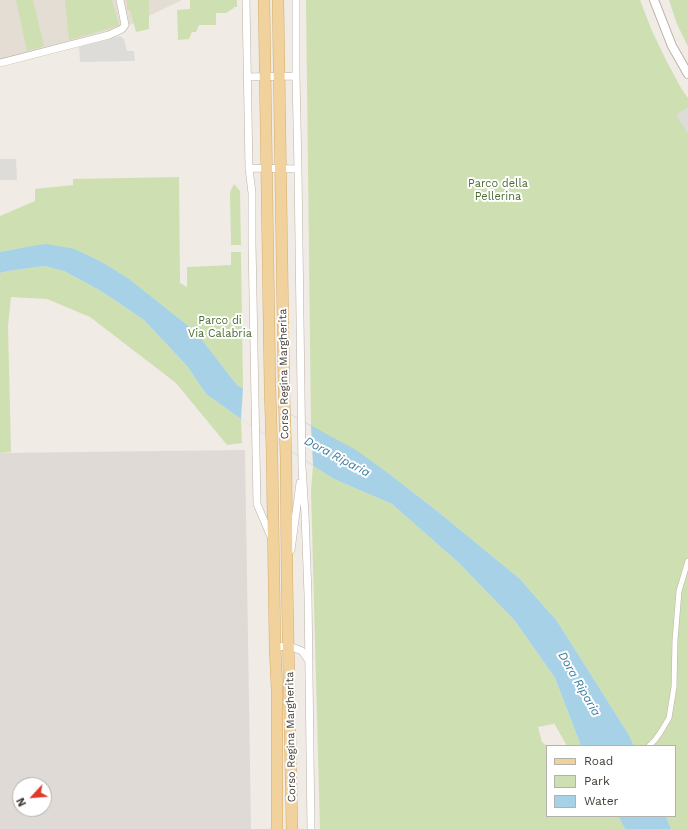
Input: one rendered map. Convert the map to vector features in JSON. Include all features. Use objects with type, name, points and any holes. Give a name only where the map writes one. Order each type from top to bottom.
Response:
[{"type":"main road","name":"Corso Regina Margherita","points":[[264,0],[270,388],[277,690],[277,829]]},
{"type":"main road","name":"Corso Regina Margherita","points":[[278,0],[292,829]]},
{"type":"street","points":[[0,63],[109,34],[122,29],[125,25],[120,0]]},
{"type":"street","name":"Corso Regina Margherita","points":[[246,0],[249,168],[252,193],[257,504],[273,540]]},
{"type":"street","name":"Corso Regina Margherita","points":[[296,0],[302,467],[306,522],[311,829]]},
{"type":"street","points":[[654,0],[672,46],[688,74]]},
{"type":"street","points":[[247,77],[296,76]]},
{"type":"street","points":[[249,168],[298,169]]},
{"type":"street","name":"Corso Regina Margherita","points":[[287,579],[302,467]]},
{"type":"street","points":[[650,745],[660,733],[668,718],[674,687],[675,640],[679,591],[688,561]]},
{"type":"street","points":[[275,647],[289,646]]},
{"type":"street","name":"Corso Regina Margherita","points":[[289,646],[302,651],[309,661]]},
{"type":"shaded area","points":[[0,0],[182,0],[122,29],[0,66]]},
{"type":"shaded area","points":[[120,36],[124,39],[127,51],[134,51],[135,61],[80,62],[79,47]]},
{"type":"shaded area","points":[[688,107],[688,134],[676,115]]},
{"type":"shaded area","points":[[0,159],[16,159],[17,180],[0,180]]},
{"type":"shaded area","points":[[245,450],[251,829],[0,829],[0,453]]},
{"type":"green space","points":[[16,0],[33,0],[44,46],[27,51]]},
{"type":"green space","points":[[65,0],[112,0],[119,25],[69,40]]},
{"type":"green space","points":[[127,0],[149,0],[149,29],[136,32],[130,10],[127,10]]},
{"type":"green space","points":[[190,0],[237,0],[237,7],[234,7],[226,13],[216,13],[216,25],[199,25],[196,32],[192,32],[189,39],[178,40],[177,10],[190,9]]},
{"type":"green space","name":"Parco della Pellerina","points":[[306,0],[640,0],[652,31],[667,62],[688,98],[688,829],[671,829],[666,817],[676,817],[676,745],[634,745],[629,735],[557,621],[520,579],[392,476],[311,426]]},
{"type":"green space","points":[[669,0],[688,0],[688,47],[677,24]]},
{"type":"green space","name":"Parco di Via Calabria","points":[[179,177],[180,283],[187,287],[187,267],[231,265],[231,252],[241,252],[243,388],[237,385],[196,332],[128,278],[102,262],[75,249],[31,246],[0,252],[0,216],[35,201],[35,189],[73,185],[73,179]]},
{"type":"green space","points":[[234,184],[240,191],[241,245],[231,245],[230,192]]},
{"type":"green space","points":[[44,266],[64,271],[101,291],[144,320],[187,366],[206,394],[241,419],[242,443],[227,445],[176,383],[90,317],[47,299],[11,297],[8,326],[11,452],[0,453],[0,273]]},
{"type":"green space","points":[[313,465],[334,479],[392,504],[459,563],[515,621],[555,678],[581,745],[566,745],[554,723],[538,727],[542,742],[546,745],[546,817],[619,817],[625,829],[320,829],[311,491]]},
{"type":"water","name":"Dora Riparia","points":[[46,244],[75,249],[102,262],[128,278],[196,332],[237,385],[356,450],[436,510],[520,579],[557,621],[629,735],[634,745],[581,745],[555,678],[515,621],[459,563],[392,504],[334,479],[241,419],[206,394],[187,366],[144,320],[101,291],[64,271],[44,266],[0,273],[0,252]]},
{"type":"water","points":[[619,817],[666,817],[671,829],[625,829]]},
{"type":"pier","points":[[243,388],[311,426],[313,465],[241,419]]}]
